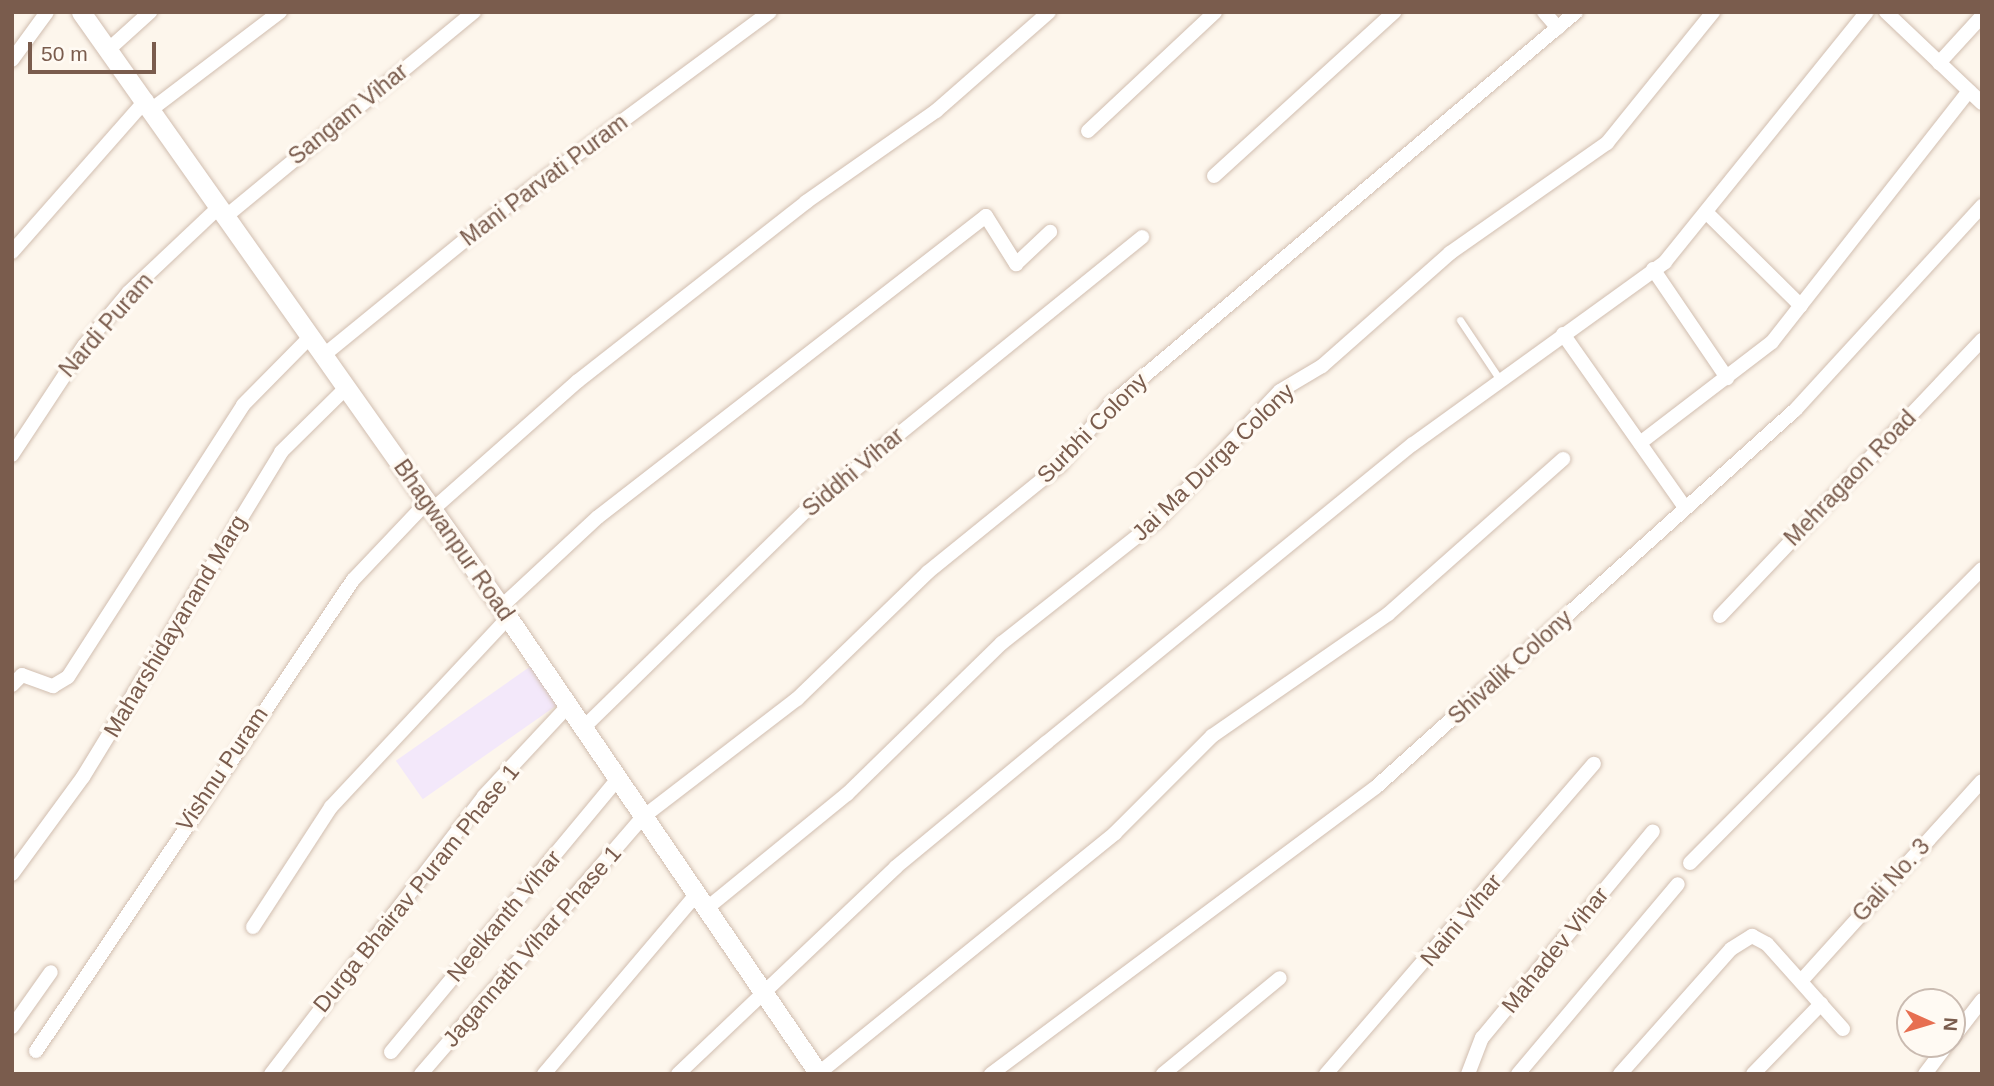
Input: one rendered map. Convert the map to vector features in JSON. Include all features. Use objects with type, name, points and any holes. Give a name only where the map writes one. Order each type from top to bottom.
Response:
[{"type":"street","points":[[12,60],[47,12]]},
{"type":"street","name":"Bhagwanpur Road","points":[[81,12],[149,105],[220,213],[347,387],[505,612],[567,707],[819,1073]]},
{"type":"street","points":[[108,50],[150,12]]},
{"type":"street","points":[[12,252],[149,105],[280,12]]},
{"type":"street","name":"Sangam Vihar","points":[[220,213],[474,12]]},
{"type":"street","name":"Mani Parvati Puram","points":[[324,355],[502,210],[770,12]]},
{"type":"street","name":"Vishnu Puram","points":[[36,1051],[353,580],[430,506],[578,381],[806,202],[936,111],[1049,12]]},
{"type":"street","points":[[1088,131],[1214,12]]},
{"type":"street","points":[[1214,176],[1394,12]]},
{"type":"street","points":[[1544,12],[1558,28]]},
{"type":"street","name":"Surbhi Colony","points":[[643,817],[797,699],[928,572],[1060,465],[1111,404],[1576,12]]},
{"type":"street","name":"Jai Ma Durga Colony","points":[[544,1074],[701,902],[847,794],[1002,643],[1159,519],[1280,391],[1322,366],[1450,253],[1607,143],[1713,12]]},
{"type":"street","points":[[678,1074],[762,988],[992,787],[1500,380],[1653,269],[1707,213],[1867,12]]},
{"type":"street","points":[[1886,12],[1982,103]]},
{"type":"street","points":[[1940,63],[1982,16]]},
{"type":"street","points":[[1640,443],[1772,342],[1969,91]]},
{"type":"street","name":"Shivalik Colony","points":[[990,1074],[1376,787],[1684,506],[1795,410],[1982,206]]},
{"type":"street","name":"Nardi Puram","points":[[12,455],[84,346],[129,292],[220,213]]},
{"type":"street","points":[[1707,213],[1801,306]]},
{"type":"street","points":[[253,927],[331,807],[505,612],[598,517],[986,216],[1016,264],[1050,232]]},
{"type":"street","name":"Siddhi Vihar","points":[[582,729],[815,502],[1142,237]]},
{"type":"street","points":[[1653,269],[1727,378]]},
{"type":"street","points":[[1563,334],[1684,506]]},
{"type":"street","points":[[12,685],[22,675],[52,686],[68,677],[243,405],[310,337]]},
{"type":"street","name":"Mehragaon Road","points":[[1720,616],[1982,340]]},
{"type":"street","name":"Maharshidayanand Marg","points":[[12,874],[83,777],[281,452],[347,387]]},
{"type":"street","points":[[819,1073],[1115,833],[1212,736],[1388,614],[1563,459]]},
{"type":"street","points":[[1690,863],[1982,569]]},
{"type":"street","name":"Durga Bhairav Puram Phase 1","points":[[271,1074],[460,826],[567,707]]},
{"type":"street","name":"Naini Vihar","points":[[1326,1074],[1594,764]]},
{"type":"street","name":"Neelkanth Vihar","points":[[391,1052],[617,780]]},
{"type":"street","name":"Gali No. 3","points":[[1802,980],[1982,781]]},
{"type":"street","name":"Jagannath Vihar Phase 1","points":[[421,1074],[643,817]]},
{"type":"street","name":"Mahadev Vihar","points":[[1468,1074],[1482,1038],[1653,831]]},
{"type":"street","points":[[1517,1074],[1678,884]]},
{"type":"street","points":[[1620,1074],[1731,949],[1752,936],[1802,980],[1843,1029]]},
{"type":"street","points":[[12,1027],[51,972]]},
{"type":"street","points":[[1163,1074],[1280,978]]},
{"type":"street","points":[[1966,1021],[1982,1000]]},
{"type":"street","points":[[1753,1074],[1821,1004]]},
{"type":"street","points":[[1925,1074],[1937,1058]]},
{"type":"lane","points":[[1460,320],[1500,380]]},
{"type":"shaded area","points":[[531,666],[558,705],[423,799],[396,761]]}]
